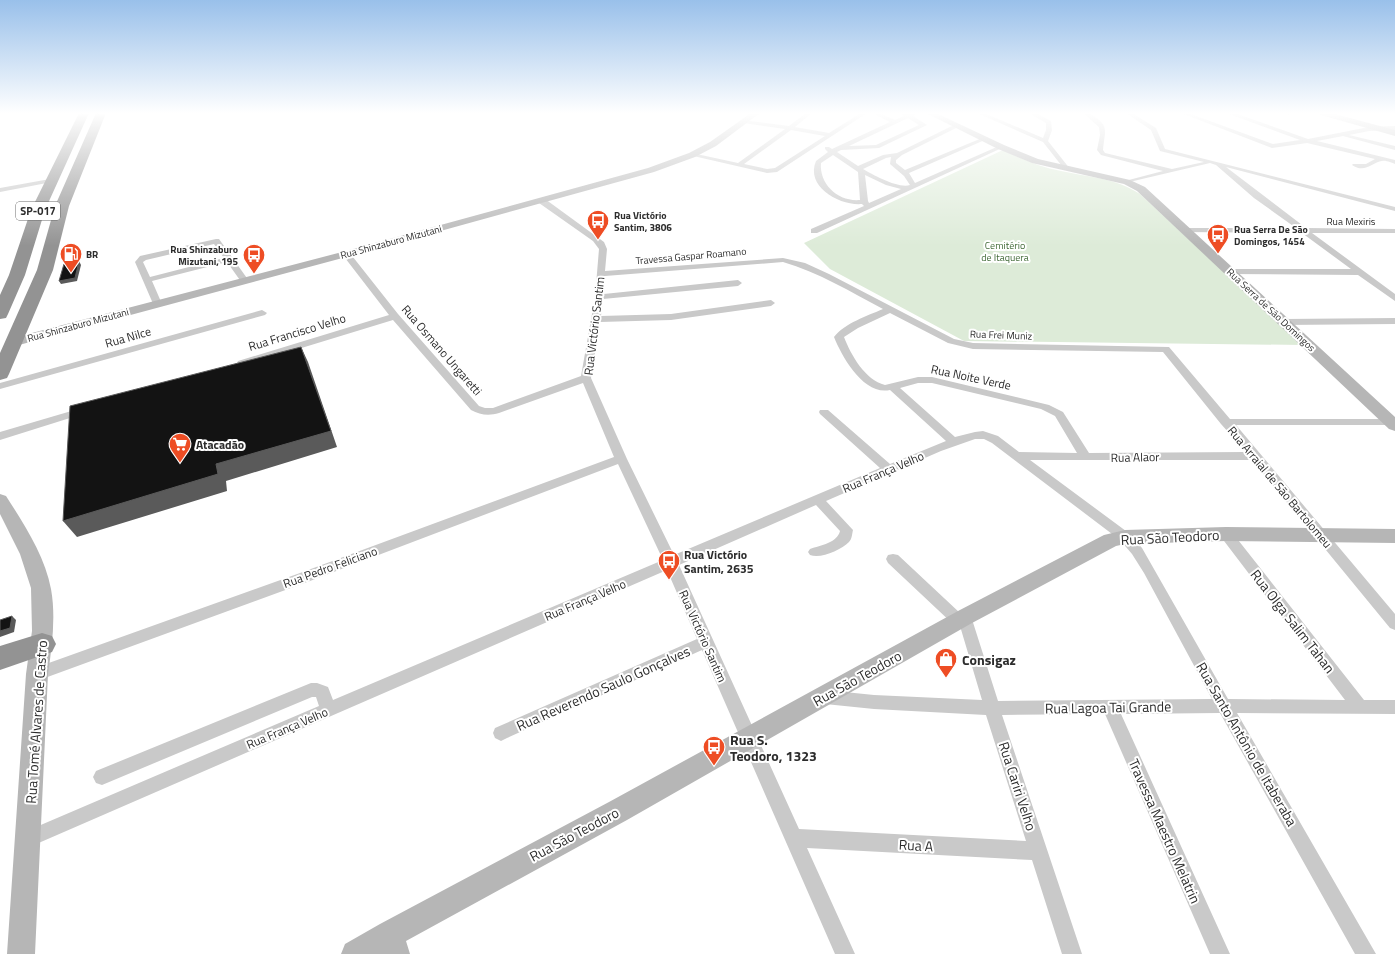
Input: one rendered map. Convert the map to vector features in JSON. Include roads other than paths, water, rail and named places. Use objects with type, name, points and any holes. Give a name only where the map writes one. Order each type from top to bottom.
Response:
[{"type":"highway","name":"SP-017","points":[[0,314],[17,275],[38,210],[62,158]]},
{"type":"highway","name":"SP-017","points":[[0,374],[45,270],[62,206],[82,158]]},
{"type":"highway","points":[[0,658],[42,644]]},
{"type":"main road","name":"Rua Shinzaburo Mizutani","points":[[14,342],[542,201],[636,175],[685,158]]},
{"type":"main road","name":"Rua Serra de São Domingos","points":[[1028,158],[1067,169],[1127,182],[1146,193],[1394,424]]},
{"type":"main road","name":"Rua Tomé Alvares de Castro","points":[[0,500],[20,535],[32,561],[41,588],[43,616],[42,644],[37,674],[20,954]]},
{"type":"main road","name":"Rua São Teodoro","points":[[355,954],[393,944],[748,738],[962,619],[1097,546],[1111,540],[1125,537],[1226,534],[1395,536]]},
{"type":"street","points":[[704,158],[767,171],[777,170],[784,167],[797,158]]},
{"type":"street","points":[[739,165],[750,158]]},
{"type":"street","points":[[824,158],[818,162],[817,169],[821,183],[826,190],[848,202],[864,204]]},
{"type":"street","points":[[842,158],[860,170],[892,185],[912,187]]},
{"type":"street","points":[[860,170],[882,158]]},
{"type":"street","points":[[896,158],[892,162],[909,178],[912,187]]},
{"type":"street","points":[[904,173],[940,158]]},
{"type":"street","points":[[814,231],[864,204],[912,187],[978,158]]},
{"type":"street","points":[[1058,158],[1067,169]]},
{"type":"street","points":[[1117,158],[1170,171]]},
{"type":"street","points":[[1195,158],[1395,209]]},
{"type":"street","points":[[1375,158],[1395,162]]},
{"type":"street","points":[[1355,165],[1367,166],[1381,159]]},
{"type":"street","points":[[1127,182],[1214,162],[1395,298]]},
{"type":"street","points":[[860,170],[864,204]]},
{"type":"street","points":[[0,190],[50,181]]},
{"type":"street","name":"Rua Victório Santim","points":[[542,201],[601,244],[603,253],[599,297],[586,378],[621,459],[671,563],[705,642],[846,954]]},
{"type":"street","points":[[1372,203],[1395,217]]},
{"type":"street","name":"Rua Mexiris","points":[[1186,230],[1395,231]]},
{"type":"street","points":[[157,304],[139,262],[143,258],[217,241],[245,281]]},
{"type":"street","name":"Rua Osmano Ungaretti","points":[[346,254],[395,316],[478,411],[495,411],[586,378]]},
{"type":"street","points":[[146,280],[230,259]]},
{"type":"street","name":"Travessa Gaspar Roamano","points":[[600,274],[783,260]]},
{"type":"street","name":"Rua Frei Muniz","points":[[783,260],[812,269],[951,341],[973,346],[1166,349]]},
{"type":"street","points":[[1230,272],[1360,272]]},
{"type":"street","points":[[599,297],[738,283]]},
{"type":"street","points":[[596,319],[671,317],[771,303]]},
{"type":"street","name":"Rua Noite Verde","points":[[890,309],[847,330],[838,337],[849,357],[869,382],[880,388],[893,387],[918,380],[932,380],[1045,408],[1059,414],[1085,457]]},
{"type":"street","name":"Rua Nilce","points":[[0,386],[262,313]]},
{"type":"street","name":"Rua Francisco Velho","points":[[228,367],[395,316]]},
{"type":"street","points":[[1284,322],[1395,321]]},
{"type":"street","name":"Rua Arraial de São Bartolomeu","points":[[1166,349],[1395,624]]},
{"type":"street","points":[[893,387],[954,442]]},
{"type":"street","points":[[0,436],[92,408]]},
{"type":"street","points":[[824,412],[888,469]]},
{"type":"street","points":[[1226,422],[1394,424]]},
{"type":"street","name":"Rua França Velho","points":[[28,839],[888,469],[954,442],[977,435],[983,435],[994,440],[1125,537]]},
{"type":"street","name":"Rua Alaor","points":[[1016,456],[1254,456]]},
{"type":"street","name":"Rua Pedro Feliciano","points":[[37,674],[305,577],[621,459]]},
{"type":"street","points":[[815,552],[836,545],[846,538],[847,530],[818,500]]},
{"type":"street","name":"Rua Olga Salim Tahan","points":[[1226,534],[1360,707]]},
{"type":"street","name":"Rua Santo Antônio de Itaberaba","points":[[1125,537],[1149,570],[1224,706],[1366,954]]},
{"type":"street","points":[[893,560],[962,619]]},
{"type":"street","name":"Rua Cariri Velho","points":[[962,619],[1072,954]]},
{"type":"street","name":"Rua Reverendo Saulo Gonçalves","points":[[501,734],[705,642]]},
{"type":"street","points":[[102,777],[311,690],[322,692],[328,710]]},
{"type":"street","name":"Rua Lagoa Tai Grande","points":[[822,697],[874,702],[992,708],[1224,706],[1395,707]]},
{"type":"street","name":"Travessa Maestro Melatrin","points":[[1110,708],[1220,954]]},
{"type":"street","name":"Rua A","points":[[793,838],[1039,851]]},
{"type":"place","name":"Rua Victório Santim, 3806","points":[[598,240]]},
{"type":"place","name":"Rua Serra De São Domingos, 1454","points":[[1218,254]]},
{"type":"place","name":"BR","points":[[71,274]]},
{"type":"place","name":"Rua Shinzaburo Mizutani, 195","points":[[254,274]]},
{"type":"place","name":"Atacadão","points":[[180,464]]},
{"type":"place","name":"Rua Victório Santim, 2635","points":[[669,580]]},
{"type":"place","name":"Consigaz","points":[[946,678]]},
{"type":"place","name":"Rua S. Teodoro, 1323","points":[[714,766]]},
{"type":"park label","name":"Cemitério de Itaquera","points":[[1005,250]]}]
